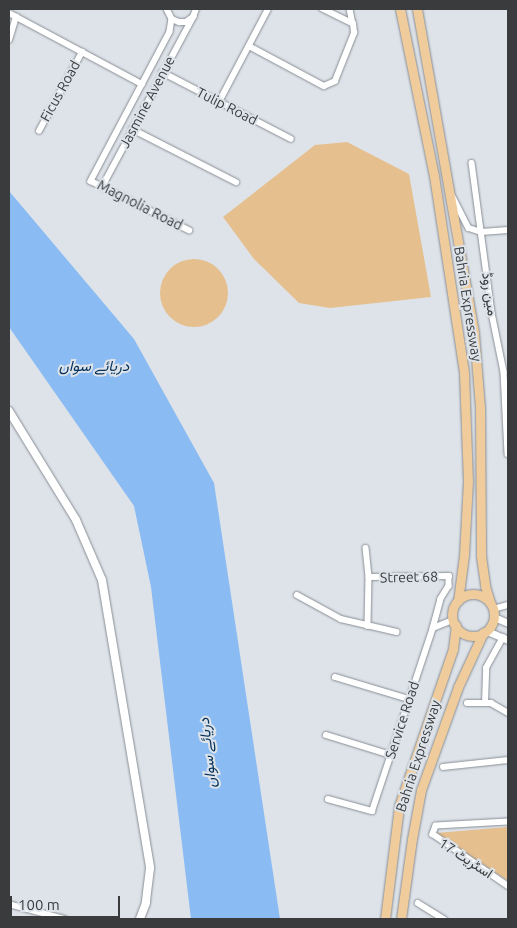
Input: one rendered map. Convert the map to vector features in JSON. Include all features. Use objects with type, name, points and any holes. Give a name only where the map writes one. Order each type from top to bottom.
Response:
[{"type":"main road","name":"Bahria Expressway","points":[[400,9],[434,176],[464,373],[468,481],[464,555],[458,601]]},
{"type":"main road","name":"Bahria Expressway","points":[[417,9],[474,333],[478,372],[481,556],[485,586],[493,609]]},
{"type":"main road","points":[[9,411],[76,520],[102,580],[150,868],[149,890],[140,919]]},
{"type":"main road","points":[[470,594],[484,597],[493,609],[485,632],[468,635],[454,623],[453,610],[458,601],[470,594]]},
{"type":"main road","name":"Bahria Expressway","points":[[385,919],[399,806],[453,649],[454,623]]},
{"type":"main road","name":"Bahria Expressway","points":[[401,919],[421,790],[458,686],[471,654],[485,632]]},
{"type":"street","points":[[167,9],[172,19],[179,22],[186,22],[193,18]]},
{"type":"street","name":"Jasmine Avenue","points":[[102,187],[162,72],[193,18],[196,9]]},
{"type":"street","points":[[219,102],[268,9]]},
{"type":"street","points":[[322,9],[353,24]]},
{"type":"street","points":[[248,46],[324,86],[335,81],[354,34],[350,9]]},
{"type":"street","name":"Ficus Road","points":[[9,13],[142,84]]},
{"type":"street","points":[[9,40],[16,17]]},
{"type":"street","name":"Jasmine Avenue","points":[[92,181],[170,32],[172,19]]},
{"type":"street","name":"Ficus Road","points":[[38,130],[82,52]]},
{"type":"street","name":"Tulip Road","points":[[162,72],[291,139]]},
{"type":"street","points":[[132,129],[236,182]]},
{"type":"street","name":"مین روڈ","points":[[472,163],[492,313],[506,372],[508,454]]},
{"type":"street","name":"Magnolia Road","points":[[92,181],[189,230]]},
{"type":"street","points":[[449,187],[469,228],[481,232],[508,230]]},
{"type":"street","points":[[366,548],[369,577],[368,626]]},
{"type":"street","name":"Street 68","points":[[369,577],[449,576]]},
{"type":"street","name":"Service Road","points":[[328,799],[372,812],[441,599],[449,586],[449,576]]},
{"type":"street","points":[[297,595],[341,619],[397,632]]},
{"type":"street","points":[[508,604],[493,609],[508,623]]},
{"type":"street","points":[[433,628],[454,623]]},
{"type":"street","points":[[485,632],[506,638],[486,668],[485,703]]},
{"type":"street","points":[[335,678],[409,699]]},
{"type":"street","points":[[467,703],[491,703],[508,713]]},
{"type":"street","points":[[326,735],[391,755]]},
{"type":"street","points":[[443,767],[508,760]]},
{"type":"street","name":"اسٹریٹ 17","points":[[508,822],[436,826],[433,830],[434,837],[508,886]]},
{"type":"street","points":[[418,903],[444,919]]},
{"type":"street","points":[[9,904],[55,918],[65,919]]},
{"type":"shaded area","points":[[347,142],[409,174],[431,297],[330,308],[299,303],[254,259],[223,217],[315,145]]},
{"type":"shaded area","points":[[194,259],[207,261],[218,269],[226,280],[228,293],[226,306],[218,317],[207,325],[194,327],[181,325],[170,317],[162,306],[160,293],[162,280],[170,269],[181,261]]},
{"type":"shaded area","points":[[508,827],[508,881],[436,833]]},
{"type":"water","name":"دریائے سواں","points":[[9,191],[134,339],[214,483],[280,919],[191,919],[151,587],[134,506],[9,327]]}]
